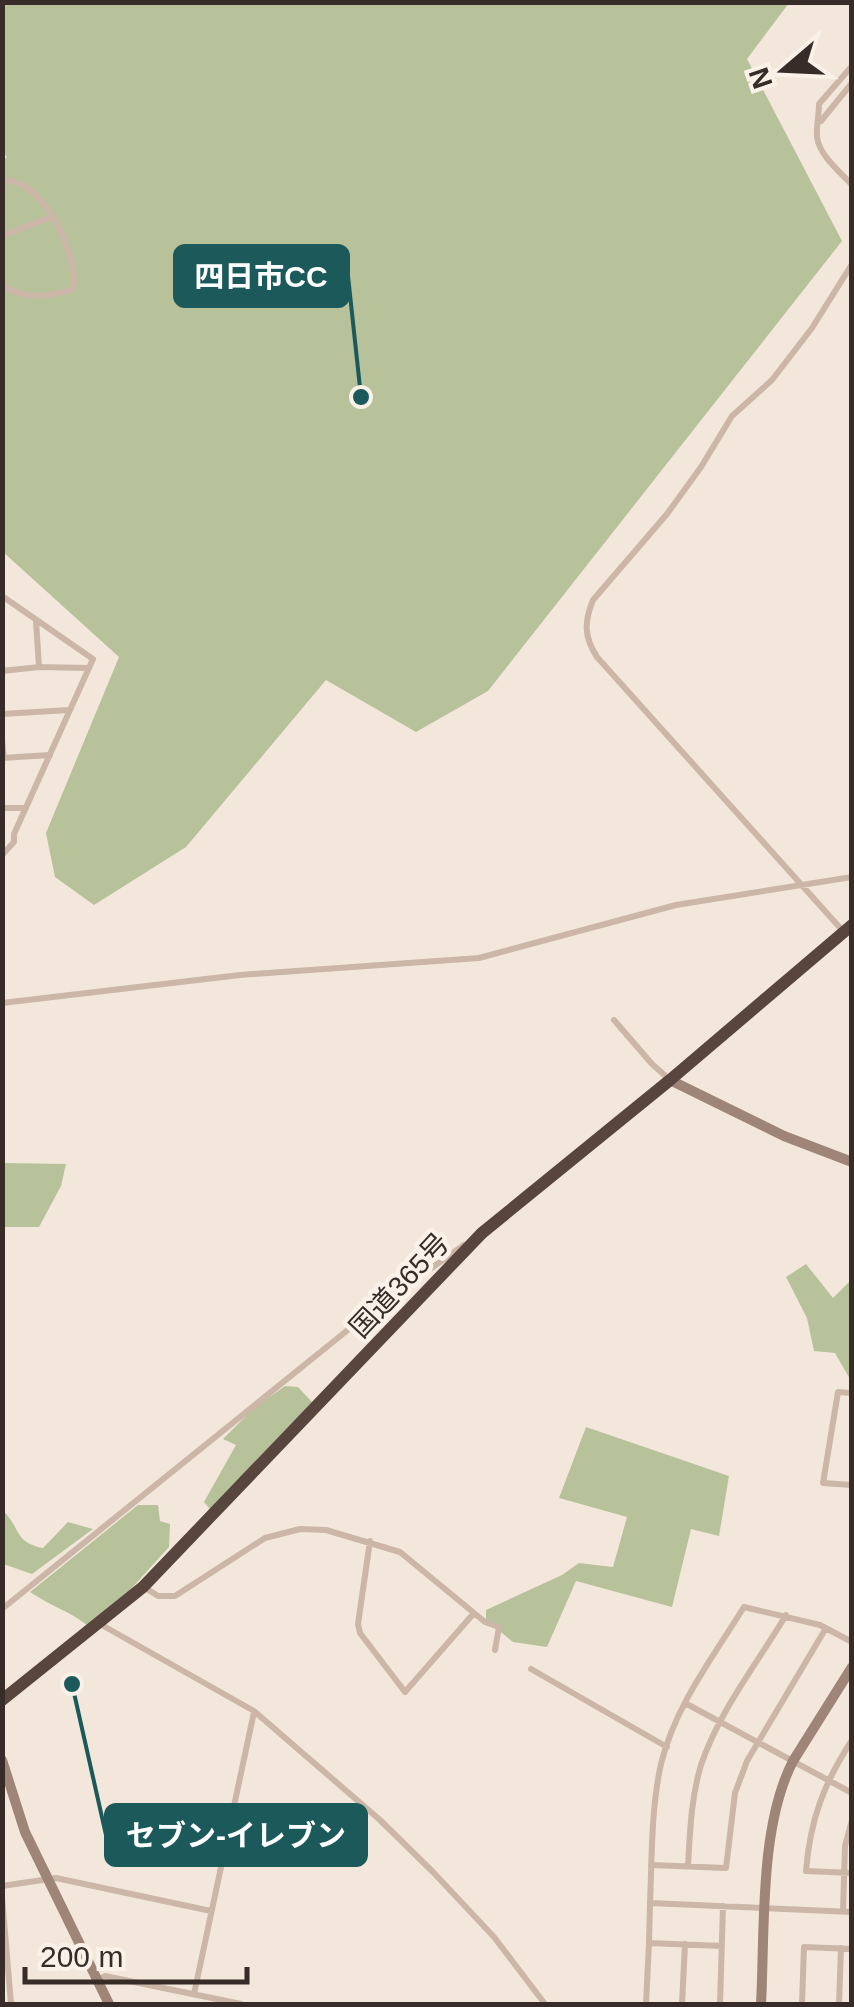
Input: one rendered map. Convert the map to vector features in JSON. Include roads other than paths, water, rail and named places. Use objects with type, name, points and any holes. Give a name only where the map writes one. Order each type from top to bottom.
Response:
[{"type":"highway","name":"国道365号","points":[[2,1700],[143,1586],[482,1233],[848,929]]},
{"type":"street","points":[[820,122],[818,104],[852,66]]},
{"type":"street","points":[[852,83],[816,132],[818,143],[852,184]]},
{"type":"street","points":[[2,181],[12,180],[43,200],[70,254],[75,284],[73,289],[31,295],[2,284]]},
{"type":"street","points":[[2,236],[51,217]]},
{"type":"street","points":[[848,929],[803,885],[597,657],[588,644],[586,629],[594,600],[667,514],[732,416],[772,380],[812,328],[852,264]]},
{"type":"street","points":[[2,596],[92,658],[14,834],[14,842],[2,855]]},
{"type":"street","points":[[36,620],[40,667]]},
{"type":"street","points":[[2,671],[88,668]]},
{"type":"street","points":[[2,714],[69,710]]},
{"type":"street","points":[[2,741],[3,758],[50,755]]},
{"type":"street","points":[[2,808],[26,808]]},
{"type":"street","points":[[2,1004],[240,976],[479,958],[676,906],[852,877]]},
{"type":"street","points":[[614,1020],[670,1080],[784,1136],[852,1162]]},
{"type":"street","points":[[2,1609],[375,1308],[482,1233]]},
{"type":"street","points":[[852,1393],[838,1392],[823,1484],[852,1485]]},
{"type":"street","points":[[143,1586],[158,1596],[175,1596],[265,1538],[282,1532],[326,1530],[400,1552],[474,1614],[498,1627],[496,1650]]},
{"type":"street","points":[[370,1541],[360,1633],[405,1692],[474,1614]]},
{"type":"street","points":[[646,2004],[654,1816],[667,1747],[684,1703],[744,1607],[826,1628],[852,1642]]},
{"type":"street","points":[[688,1866],[698,1778],[720,1722],[786,1616]]},
{"type":"street","points":[[100,1624],[254,1711],[380,1820],[433,1872],[494,1937],[545,2004]]},
{"type":"street","points":[[651,1865],[726,1868],[735,1793],[756,1741],[826,1628]]},
{"type":"street","points":[[761,2004],[772,1821],[784,1777],[852,1667]]},
{"type":"street","points":[[532,1669],[667,1747]]},
{"type":"street","points":[[684,1703],[852,1793]]},
{"type":"street","points":[[194,1994],[254,1711]]},
{"type":"street","points":[[848,1873],[806,1871],[810,1829],[828,1779],[852,1740]]},
{"type":"street","points":[[2,1760],[14,1804],[110,2004]]},
{"type":"street","points":[[650,1903],[847,1912],[852,1820]]},
{"type":"street","points":[[2,1886],[56,1878],[211,1911]]},
{"type":"street","points":[[2,1897],[6,1978],[12,2004]]},
{"type":"street","points":[[720,2004],[724,1906]]},
{"type":"street","points":[[648,1942],[722,1946]]},
{"type":"street","points":[[682,2004],[685,1944]]},
{"type":"street","points":[[802,2004],[804,1947],[852,1949]]},
{"type":"street","points":[[838,2004],[841,1948]]},
{"type":"street","points":[[98,1980],[105,1976],[241,2004]]},
{"type":"place","name":"四日市CC","points":[[361,397]]},
{"type":"place","name":"セブン-イレブン","points":[[72,1684]]}]
